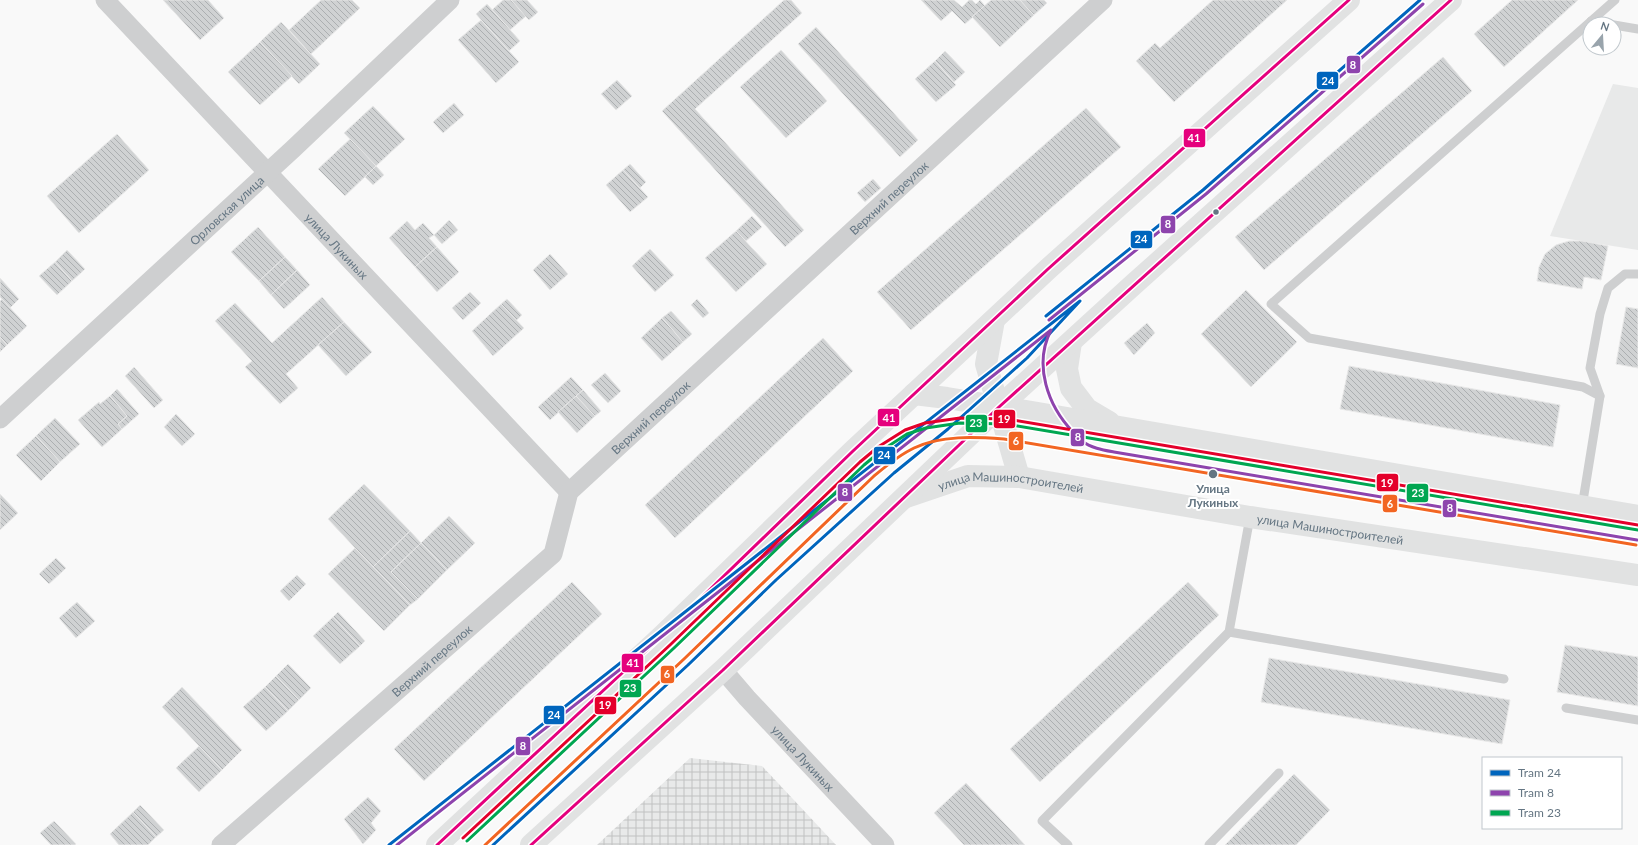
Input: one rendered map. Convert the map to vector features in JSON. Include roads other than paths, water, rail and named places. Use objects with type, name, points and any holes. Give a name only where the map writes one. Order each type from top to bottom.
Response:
[{"type":"main road","points":[[437,845],[663,635],[914,394],[1048,269],[1349,0]]},
{"type":"main road","points":[[531,845],[723,670],[999,407],[1451,0]]},
{"type":"main road","points":[[994,320],[986,364],[1019,477]]},
{"type":"main road","points":[[1071,342],[1068,369],[1071,388],[1087,409],[1119,428]]},
{"type":"main road","points":[[914,394],[947,398],[1638,516]]},
{"type":"main road","name":"улица Машиностроителей","points":[[906,497],[968,476],[1019,477],[1250,517],[1638,575]]},
{"type":"street","name":"улица Лукиных","points":[[105,0],[569,492]]},
{"type":"street","name":"Орловская улица","points":[[0,419],[293,149],[450,0]]},
{"type":"street","name":"Верхний переулок","points":[[221,845],[553,554],[569,492],[1103,0]]},
{"type":"street","name":"улица Лукиных","points":[[723,670],[747,698],[885,845]]},
{"type":"lane","points":[[1598,16],[1615,0]]},
{"type":"lane","points":[[1622,26],[1638,29]]},
{"type":"lane","points":[[1582,30],[1271,304],[1309,338],[1583,387],[1600,396]]},
{"type":"lane","points":[[1582,507],[1600,396],[1590,368],[1600,314],[1608,288],[1625,274],[1638,274]]},
{"type":"lane","points":[[1068,845],[1042,821],[1229,632],[1250,517]]},
{"type":"lane","points":[[1229,632],[1504,679]]},
{"type":"lane","points":[[1566,708],[1638,720]]},
{"type":"lane","points":[[1208,845],[1279,773]]},
{"type":"tram line","name":"24","points":[[1046,316],[1203,190],[1420,0]]},
{"type":"tram line","name":"8","points":[[1049,320],[1206,194],[1423,4]]},
{"type":"tram line","name":"24","points":[[389,845],[1080,301],[1027,358],[948,429],[894,473],[776,580],[688,665],[493,845]]},
{"type":"tram line","name":"8","points":[[397,845],[1051,330],[1043,357],[1043,371],[1050,398],[1064,422],[1077,437],[1093,447],[1114,452],[1637,540]]},
{"type":"tram line","name":"23","points":[[467,841],[674,648],[864,465],[881,451],[907,434],[926,428],[960,423],[1006,424],[1638,530]]},
{"type":"place","name":"Улица Лукиных","points":[[1213,474]]}]
